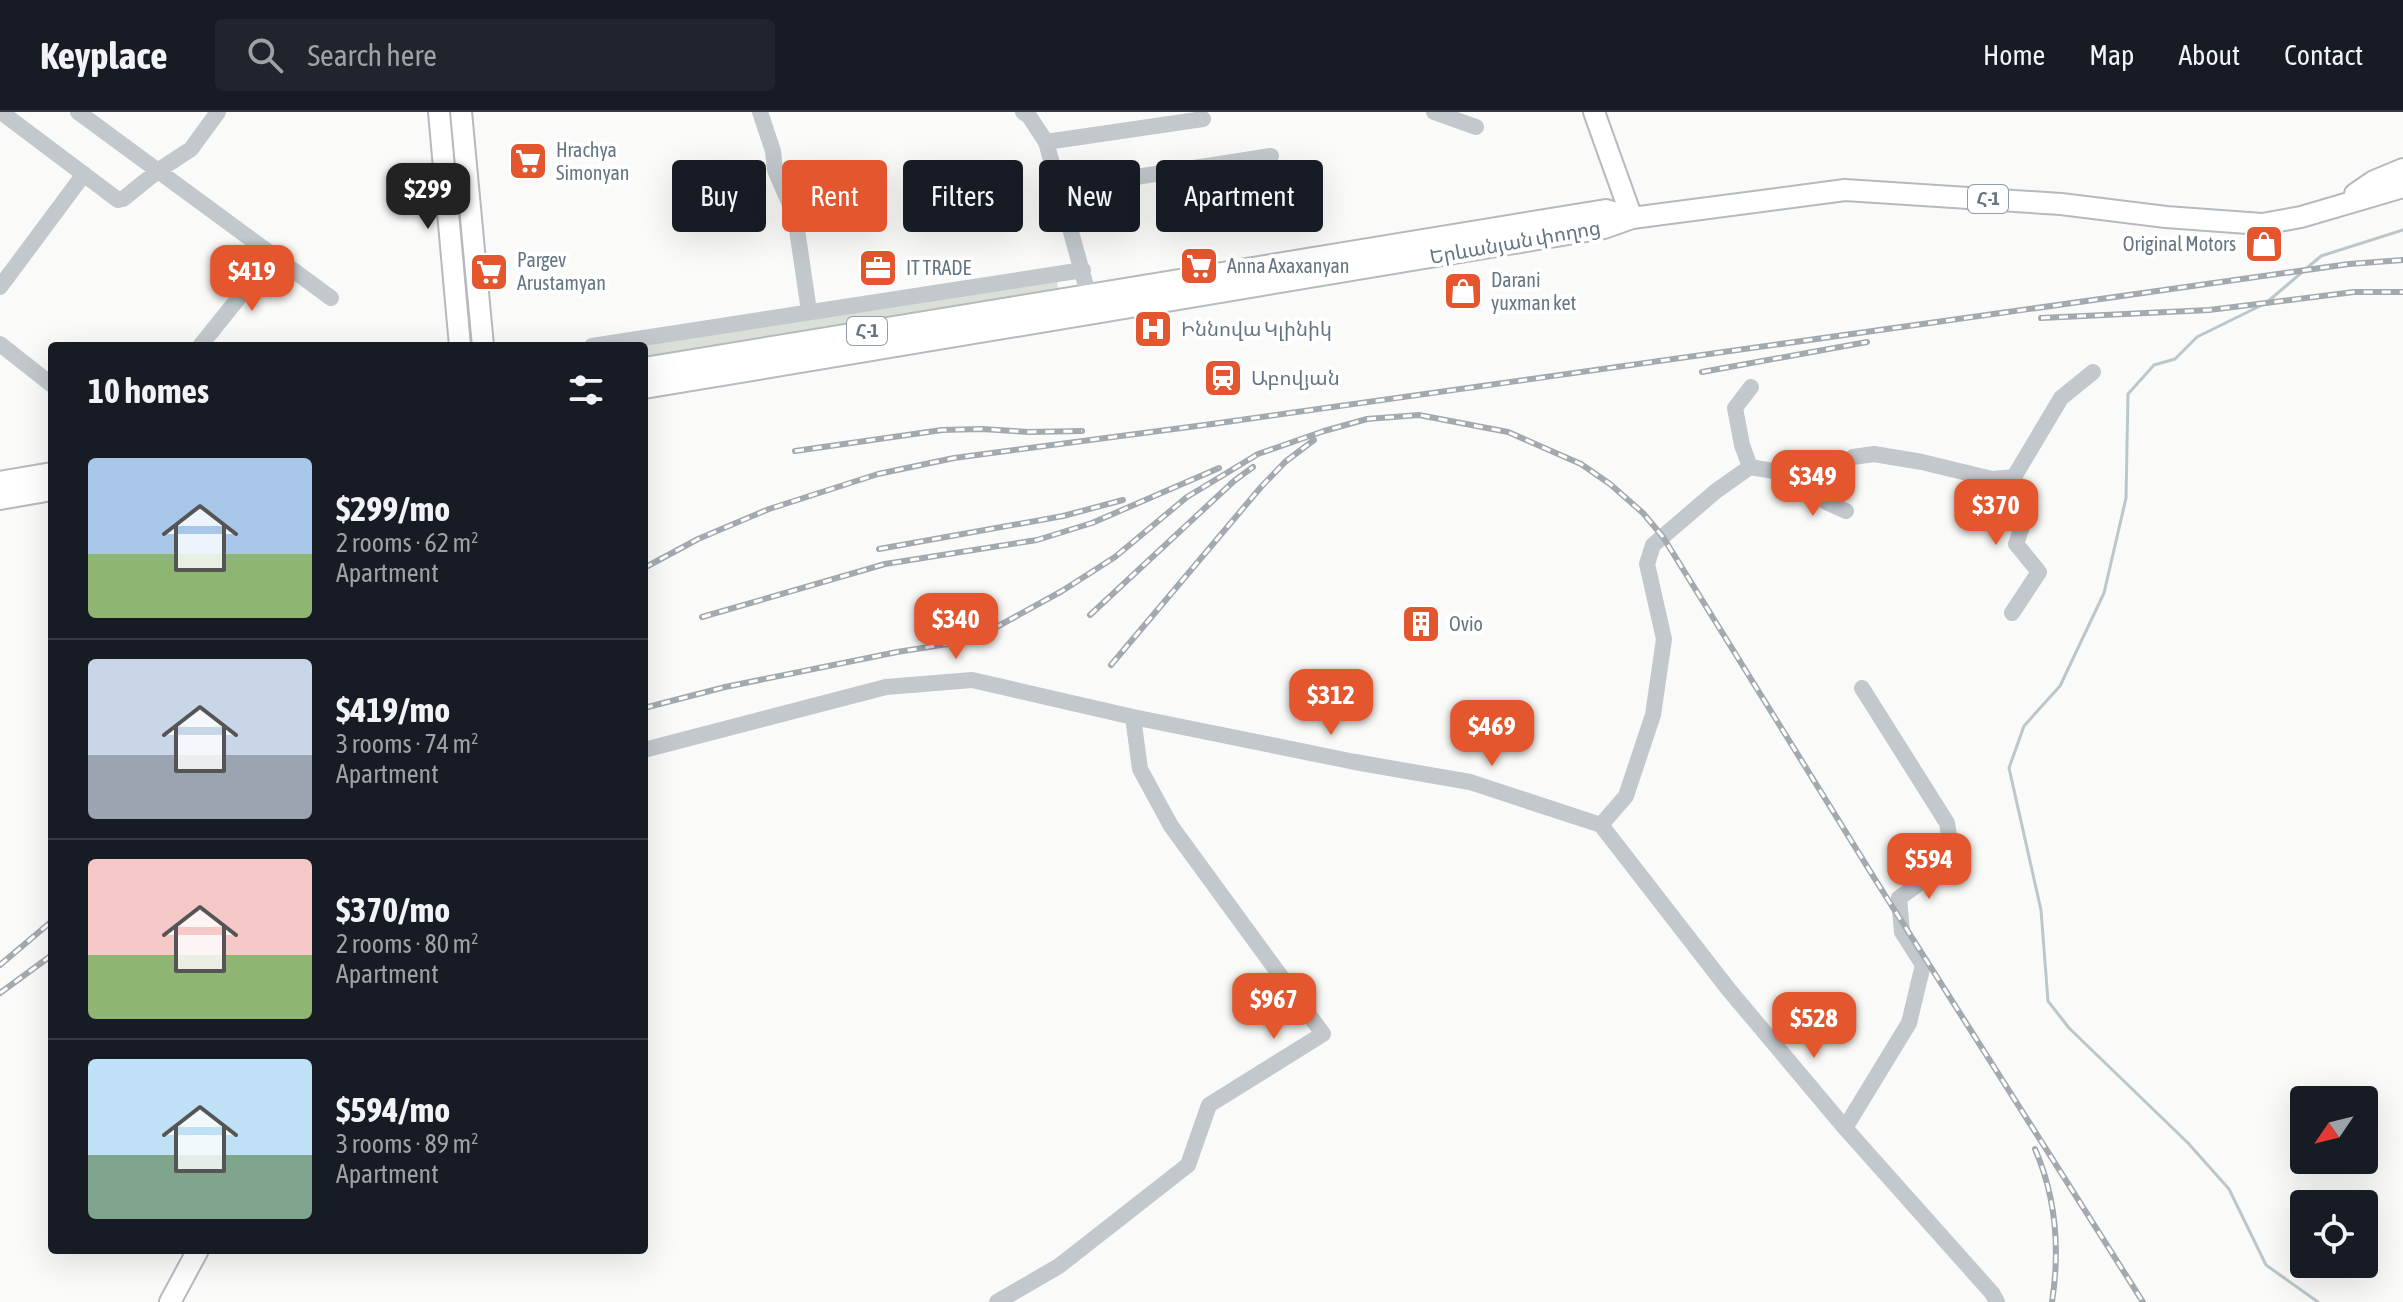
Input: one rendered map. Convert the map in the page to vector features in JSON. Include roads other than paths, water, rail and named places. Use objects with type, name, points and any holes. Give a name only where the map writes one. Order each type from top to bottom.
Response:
[{"type":"main road","points":[[439,112],[460,342]]},
{"type":"main road","points":[[461,112],[483,342]]},
{"type":"main road","points":[[1594,112],[1632,218]]},
{"type":"main road","name":"Հ-1","points":[[2342,203],[2374,181],[2403,169]]},
{"type":"main road","name":"Հ-1","points":[[1632,218],[1845,190],[2061,204],[2166,217],[2262,224],[2301,217],[2403,187]]},
{"type":"main road","name":"Երևանյան փողոց","points":[[648,367],[1604,228],[1632,218]]},
{"type":"main road","name":"Երևանյան փողոց","points":[[648,387],[1090,303]]},
{"type":"main road","points":[[0,482],[48,474]]},
{"type":"main road","points":[[0,499],[48,491]]},
{"type":"main road","points":[[170,1302],[196,1254]]},
{"type":"main road","points":[[183,1302],[209,1254]]},
{"type":"street","points":[[1,112],[118,200],[191,149],[218,112]]},
{"type":"street","points":[[78,112],[331,298]]},
{"type":"street","points":[[760,112],[773,151],[775,170],[795,216],[809,311]]},
{"type":"street","points":[[1434,112],[1476,127]]},
{"type":"street","points":[[1028,113],[1046,142],[1051,160]]},
{"type":"street","points":[[1046,142],[1203,119]]},
{"type":"street","points":[[1140,176],[1271,156]]},
{"type":"street","points":[[0,287],[84,174]]},
{"type":"street","points":[[1072,232],[1090,303]]},
{"type":"street","points":[[203,342],[273,255]]},
{"type":"street","points":[[617,342],[1083,270]]},
{"type":"street","points":[[0,344],[48,382]]},
{"type":"street","points":[[2014,477],[2061,398],[2093,372]]},
{"type":"street","points":[[1750,467],[1735,408],[1751,387]]},
{"type":"street","points":[[1807,484],[1831,474],[1853,457],[1874,454],[1992,479],[2014,477]]},
{"type":"street","points":[[1601,825],[1626,796],[1653,715],[1664,639],[1647,564],[1653,545],[1716,491],[1750,467],[1785,473],[1807,484],[1826,502],[1846,511]]},
{"type":"street","points":[[2012,613],[2039,572],[2016,544],[2027,512],[2014,477]]},
{"type":"street","points":[[648,749],[886,687],[972,680],[1133,717],[1470,782],[1601,825],[1729,990],[1997,1302]]},
{"type":"street","points":[[1845,1128],[1909,1023],[1923,965],[1902,932],[1899,898],[1953,859],[1947,823],[1862,688]]},
{"type":"street","points":[[997,1302],[1059,1266],[1188,1165],[1209,1105],[1323,1034],[1171,826],[1140,769],[1133,717]]},
{"type":"waterway","points":[[2318,1302],[2266,1265],[2229,1189],[2188,1143],[2069,1028],[2048,1001],[2041,910],[2009,768],[2024,726],[2060,686],[2104,593],[2126,498],[2128,394],[2154,365],[2175,359],[2197,337],[2266,303],[2321,256],[2403,230]]},
{"type":"railway","points":[[648,566],[698,539],[769,509],[878,474],[954,458],[2349,264],[2403,260]]},
{"type":"railway","points":[[2041,318],[2209,310],[2354,292],[2403,292]]},
{"type":"railway","points":[[1702,372],[1867,342]]},
{"type":"railway","points":[[648,707],[725,687],[973,640],[1062,591],[1115,557],[1187,497],[1258,454],[1324,431],[1367,419],[1419,415],[1508,432],[1581,464],[1643,513],[1663,537],[2143,1302]]},
{"type":"railway","points":[[795,451],[942,430],[1082,431]]},
{"type":"railway","points":[[1111,665],[1261,487],[1285,462],[1314,440]]},
{"type":"railway","points":[[1090,615],[1234,481],[1253,467]]},
{"type":"railway","points":[[702,617],[885,564],[1037,540],[1092,523],[1219,468]]},
{"type":"railway","points":[[879,549],[1063,516],[1123,500]]},
{"type":"railway","points":[[0,965],[48,924]]},
{"type":"railway","points":[[0,993],[48,958]]},
{"type":"railway","points":[[2035,1149],[2052,1205],[2056,1243],[2052,1302]]},
{"type":"place","name":"Hrachya Simonyan","points":[[528,161]]},
{"type":"place","name":"Original Motors","points":[[2264,244]]},
{"type":"place","name":"Anna Axaxanyan","points":[[1199,266]]},
{"type":"place","name":"IT TRADE","points":[[878,268]]},
{"type":"place","name":"Pargev Arustamyan","points":[[489,272]]},
{"type":"place","name":"Darani yuxman ket","points":[[1463,291]]},
{"type":"place","name":"Իննովա Կլինիկ","points":[[1153,329]]},
{"type":"place","name":"Աբովյան","points":[[1223,378]]},
{"type":"place","name":"Ovio","points":[[1421,624]]}]
